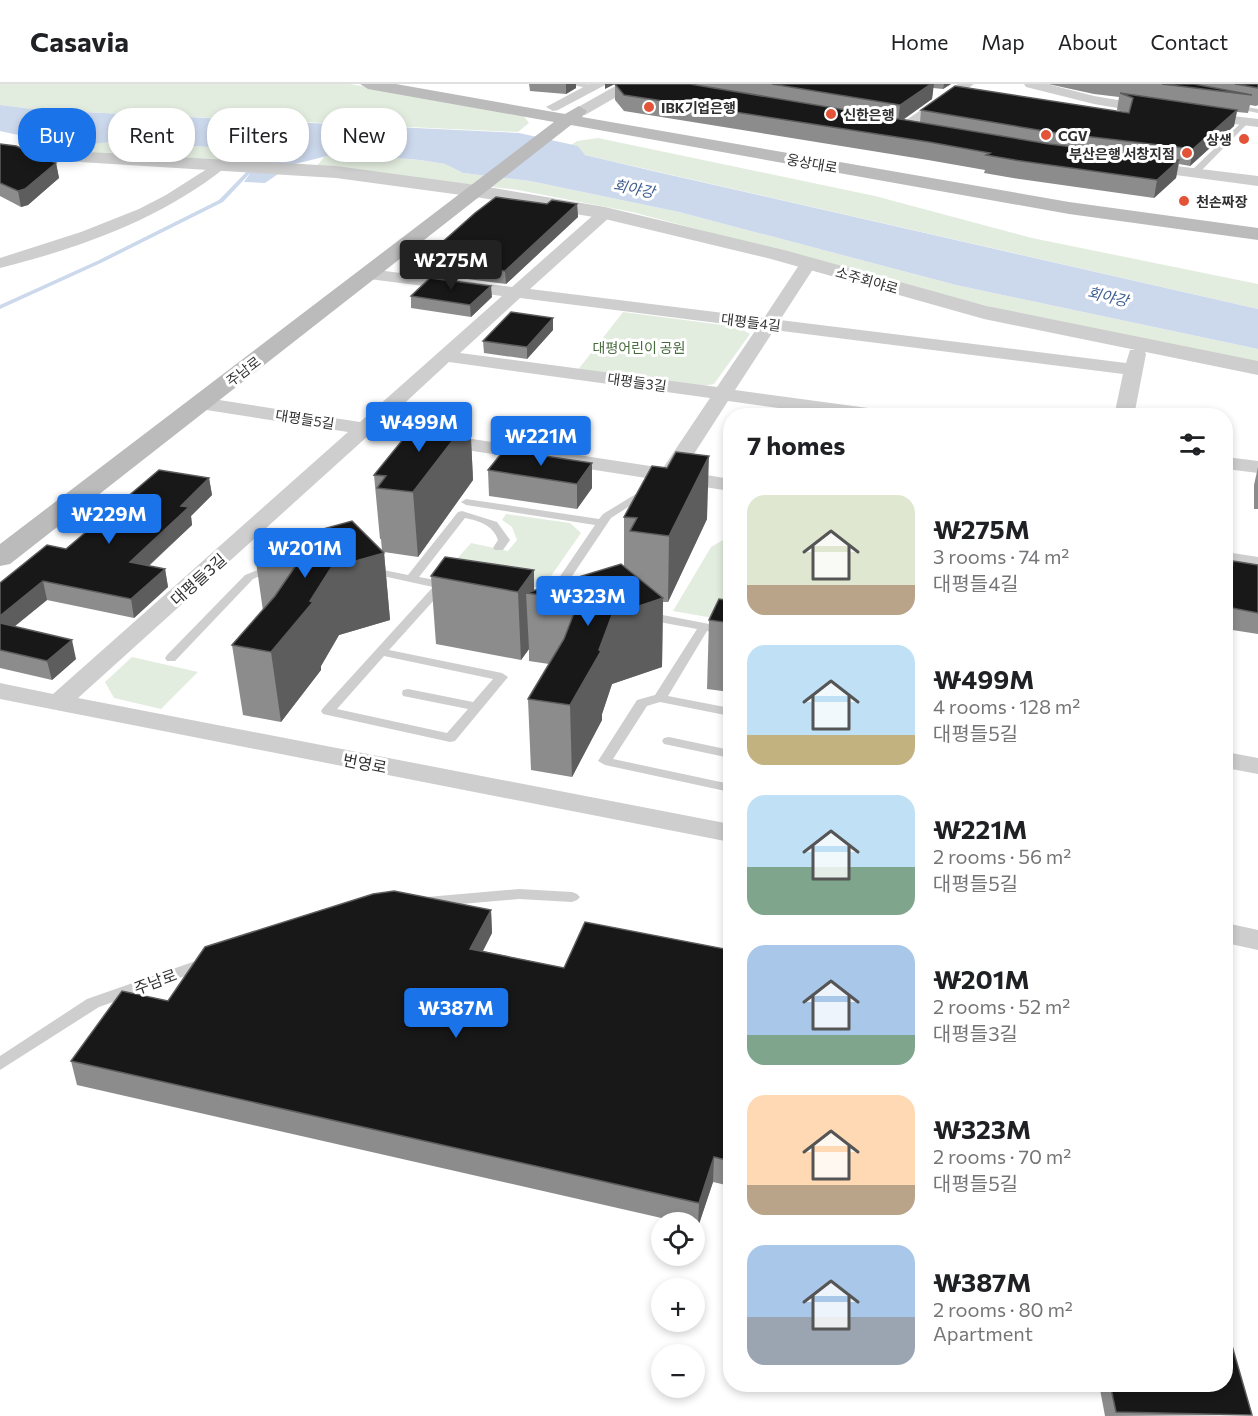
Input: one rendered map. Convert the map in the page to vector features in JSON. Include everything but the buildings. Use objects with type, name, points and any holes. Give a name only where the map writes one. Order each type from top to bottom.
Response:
[{"type":"main road","name":"웅상대로","points":[[368,84],[1071,195],[1258,220]]},
{"type":"main road","name":"웅상대로","points":[[419,84],[553,107],[628,130],[1068,208],[1258,234]]},
{"type":"main road","name":"주남로","points":[[0,558],[574,115]]},
{"type":"main road","points":[[537,145],[628,130]]},
{"type":"street","points":[[923,135],[895,130],[967,84]]},
{"type":"street","points":[[1030,84],[1094,100],[1165,112]]},
{"type":"street","points":[[574,115],[636,85]]},
{"type":"street","points":[[553,107],[598,86]]},
{"type":"street","points":[[926,93],[948,96]]},
{"type":"street","points":[[1188,115],[1252,123],[1258,111]]},
{"type":"street","name":"소주회야로","points":[[0,152],[314,171],[481,187],[605,213],[809,263],[984,312],[1258,368]]},
{"type":"street","points":[[0,263],[72,241],[145,212],[224,165]]},
{"type":"street","points":[[1126,165],[1258,181]]},
{"type":"street","name":"대평들3길","points":[[57,704],[605,213]]},
{"type":"street","points":[[669,476],[809,263]]},
{"type":"street","name":"대평들4길","points":[[369,274],[1133,370]]},
{"type":"street","points":[[1126,408],[1139,344]]},
{"type":"street","name":"대평들3길","points":[[444,356],[827,408]]},
{"type":"street","name":"대평들5길","points":[[200,403],[723,485]]},
{"type":"street","points":[[1233,464],[1258,467]]},
{"type":"street","points":[[1233,561],[1258,564]]},
{"type":"street","name":"번영로","points":[[0,691],[57,704],[723,832]]},
{"type":"street","points":[[1233,761],[1258,766]]},
{"type":"street","points":[[1233,935],[1258,940]]},
{"type":"lane","points":[[568,84],[598,86]]},
{"type":"lane","points":[[1223,105],[1258,111]]},
{"type":"lane","points":[[1194,173],[1252,123]]},
{"type":"lane","points":[[552,598],[607,516],[669,476]]},
{"type":"lane","points":[[466,502],[602,523]]},
{"type":"lane","points":[[411,579],[462,514],[494,524],[502,532],[504,540],[499,548]]},
{"type":"lane","points":[[171,658],[249,577],[291,561]]},
{"type":"lane","points":[[354,567],[464,590]]},
{"type":"lane","points":[[381,652],[502,677],[450,738],[328,711],[441,585]]},
{"type":"lane","points":[[634,613],[723,631]]},
{"type":"lane","points":[[660,698],[704,627]]},
{"type":"lane","points":[[408,693],[477,708]]},
{"type":"lane","points":[[723,711],[660,698],[642,703],[605,761],[723,786]]},
{"type":"lane","points":[[669,741],[723,753]]},
{"type":"lane","points":[[413,903],[519,894],[572,897]]},
{"type":"lane","name":"주남로","points":[[0,1064],[93,1003],[221,957]]},
{"type":"green space","points":[[0,84],[350,84],[523,115],[529,123],[518,132],[407,127],[407,108],[321,108],[321,123],[309,122],[309,108],[207,108],[207,118],[195,117],[195,108],[108,108],[108,113],[96,113],[96,108],[25,108],[0,105]]},
{"type":"green space","points":[[598,138],[875,196],[1032,238],[1258,284],[1258,309],[585,155],[578,146],[571,145],[577,141]]},
{"type":"green space","points":[[97,142],[108,142],[108,156],[96,155]]},
{"type":"green space","points":[[195,146],[207,147],[207,160],[195,160]]},
{"type":"green space","points":[[407,159],[445,164],[463,173],[530,181],[679,212],[956,285],[1258,349],[1258,362],[1026,316],[632,212],[518,190],[316,167],[321,161],[407,162]]},
{"type":"green space","name":"대평어린이 공원","points":[[623,312],[738,327],[750,334],[714,384],[698,387],[577,371]]},
{"type":"green space","points":[[506,514],[570,523],[581,533],[544,586],[503,590],[440,578],[471,543],[508,551],[517,540],[512,527],[502,520]]},
{"type":"green space","points":[[723,540],[723,620],[673,611],[711,547]]},
{"type":"green space","points":[[132,657],[198,672],[161,709],[114,698],[105,682]]},
{"type":"water","points":[[0,105],[25,108],[18,108],[18,135],[0,131]]},
{"type":"water","points":[[96,113],[108,113],[108,142],[96,143]]},
{"type":"water","points":[[195,117],[207,118],[207,147],[195,146]]},
{"type":"water","points":[[309,123],[321,123],[321,158],[309,160]]},
{"type":"water","name":"회야강","points":[[407,128],[519,133],[578,146],[585,155],[1258,309],[1258,349],[956,285],[679,212],[530,181],[463,173],[445,164],[407,159]]},
{"type":"water","points":[[251,162],[303,162],[291,165],[265,183],[244,182],[253,164]]},
{"type":"waterway","points":[[0,307],[99,262],[221,201],[255,166]]},
{"type":"place","name":"IBK기업은행","points":[[649,107]]},
{"type":"place","name":"신한은행","points":[[831,114]]},
{"type":"place","name":"CGV","points":[[1046,135]]},
{"type":"place","name":"상생","points":[[1244,139]]},
{"type":"place","name":"부산은행 서창지점","points":[[1187,153]]},
{"type":"place","name":"천손짜장","points":[[1184,201]]}]
